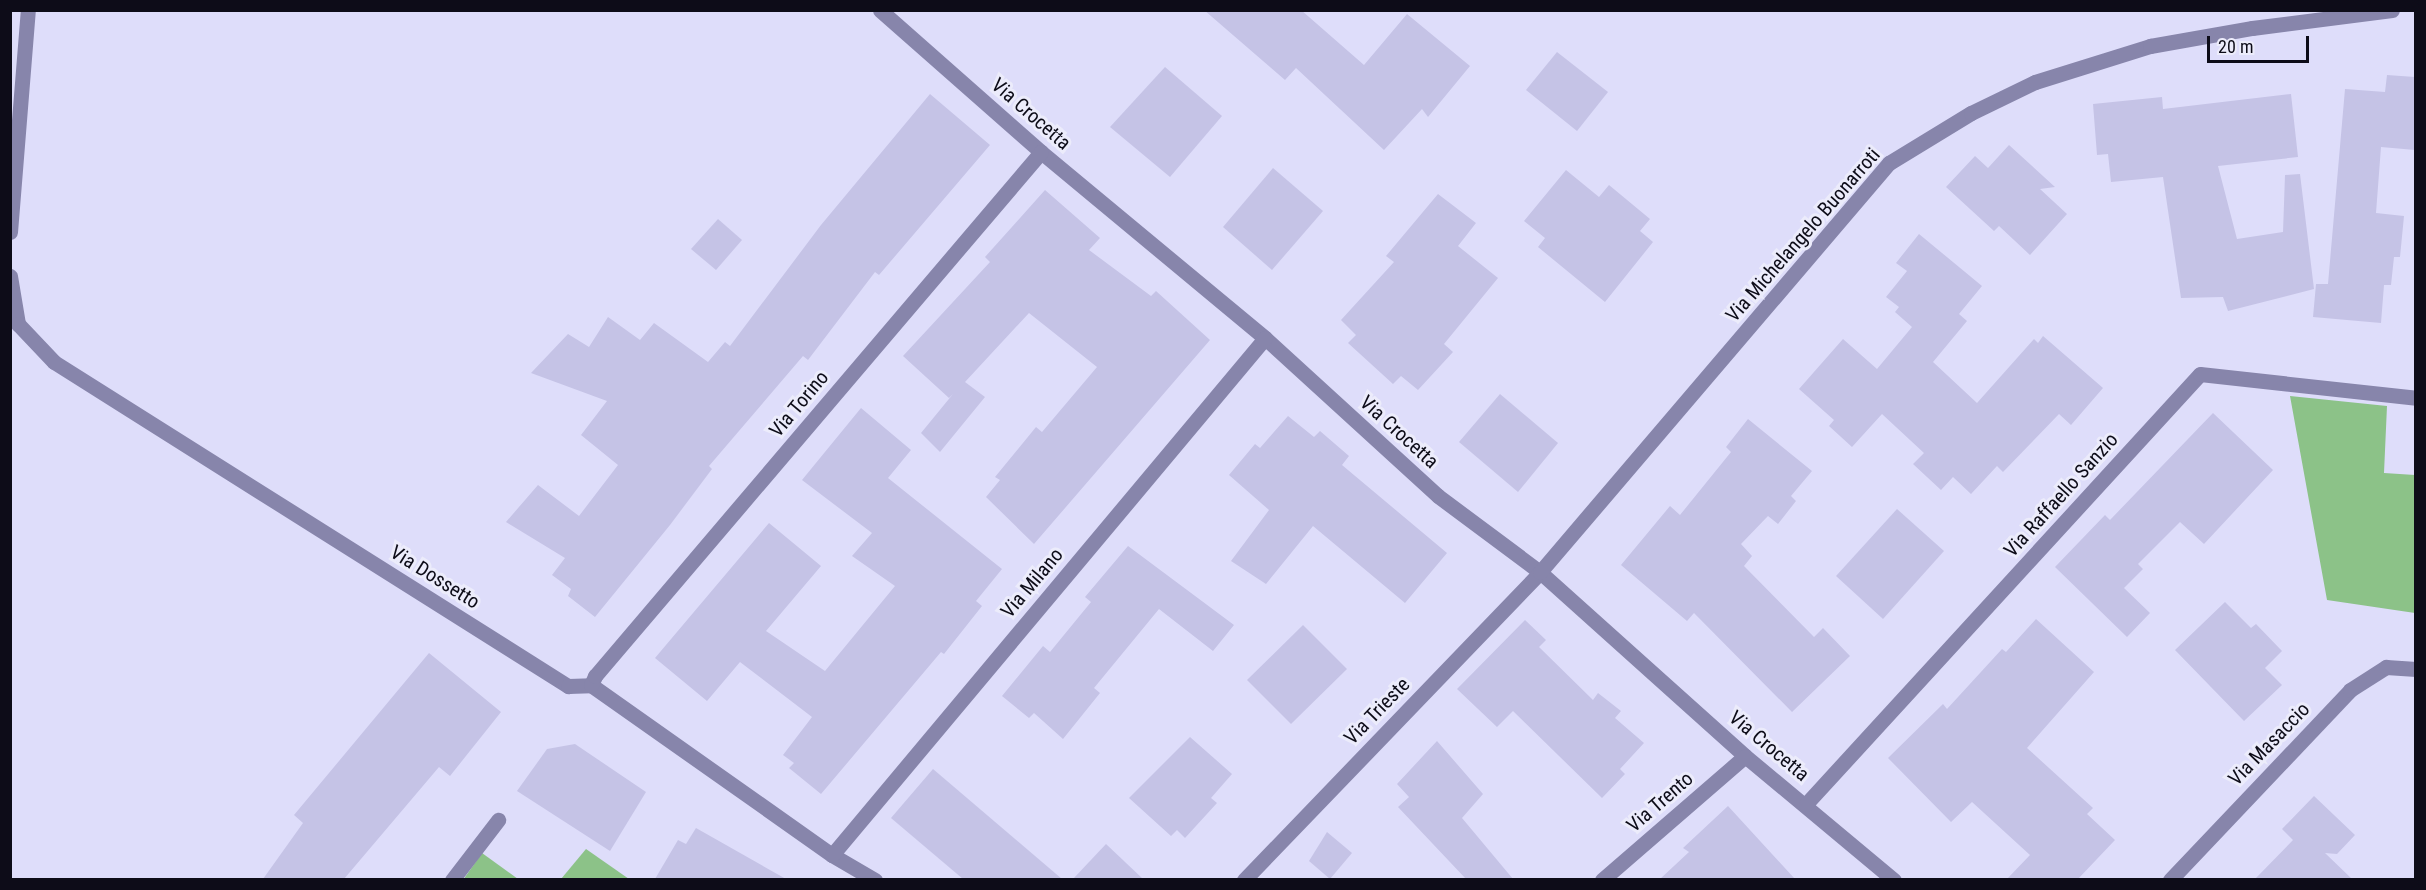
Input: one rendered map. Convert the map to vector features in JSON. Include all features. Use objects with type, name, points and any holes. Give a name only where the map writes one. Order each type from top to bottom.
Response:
[{"type":"street","points":[[10,232],[28,10]]},
{"type":"street","name":"Via Crocetta","points":[[879,10],[1041,152],[1265,338],[1438,496],[1540,572],[1745,756],[1806,804],[1894,879]]},
{"type":"street","name":"Via Michelangelo Buonarroti","points":[[1540,572],[1889,163],[1971,113],[2035,82],[2140,49],[2252,28],[2392,10]]},
{"type":"street","name":"Via Torino","points":[[591,685],[596,676],[1041,152]]},
{"type":"street","name":"Via Dossetto","points":[[10,276],[18,324],[54,362],[568,686],[591,685],[832,855],[875,879]]},
{"type":"street","name":"Via Milano","points":[[832,855],[1265,338]]},
{"type":"street","name":"Via Raffaello Sanzio","points":[[1806,804],[2200,374],[2415,398]]},
{"type":"street","name":"Via Trieste","points":[[1244,879],[1540,572]]},
{"type":"street","name":"Via Masaccio","points":[[2170,879],[2350,690],[2385,667],[2415,669]]},
{"type":"street","name":"Via Trento","points":[[1602,879],[1745,756]]},
{"type":"street","points":[[452,879],[498,820]]},
{"type":"green space","points":[[2290,396],[2387,406],[2384,473],[2415,475],[2415,613],[2327,600]]},
{"type":"green space","points":[[586,849],[629,879],[561,879]]},
{"type":"green space","points":[[482,853],[518,879],[463,880]]},
{"type":"building","points":[[1204,10],[1301,10],[1364,65],[1407,14],[1470,66],[1428,117],[1422,109],[1384,150],[1296,68],[1285,80]]},
{"type":"building","points":[[1557,52],[1608,92],[1577,131],[1526,90]]},
{"type":"building","points":[[1165,67],[1222,116],[1170,177],[1110,127]]},
{"type":"building","points":[[2387,75],[2415,77],[2415,150],[2381,147],[2376,213],[2404,216],[2400,257],[2394,257],[2391,285],[2384,285],[2381,323],[2313,317],[2316,284],[2328,284],[2345,89],[2385,92]]},
{"type":"building","points":[[930,94],[990,145],[879,275],[875,272],[808,360],[803,356],[709,466],[712,469],[670,525],[595,617],[568,596],[571,589],[552,575],[565,558],[506,522],[538,485],[579,516],[618,465],[581,435],[607,401],[531,373],[568,334],[589,347],[608,317],[640,340],[654,323],[708,362],[725,342],[730,346],[821,225]]},
{"type":"building","points":[[2291,94],[2298,157],[2218,166],[2237,239],[2283,232],[2285,175],[2300,174],[2314,289],[2228,311],[2223,297],[2181,298],[2163,177],[2111,182],[2108,154],[2097,155],[2093,104],[2162,97],[2163,109]]},
{"type":"building","points":[[2009,145],[2055,187],[2040,189],[2067,214],[2030,255],[1999,226],[1994,231],[1946,187],[1975,156],[1988,168]]},
{"type":"building","points":[[1273,168],[1323,211],[1272,270],[1223,227]]},
{"type":"building","points":[[1566,170],[1599,197],[1609,185],[1650,219],[1640,231],[1653,242],[1605,302],[1538,247],[1545,238],[1524,221]]},
{"type":"building","points":[[1045,190],[1100,238],[1089,250],[1151,296],[1156,291],[1210,340],[1034,544],[986,497],[1000,480],[995,477],[1036,427],[1042,432],[1097,367],[1029,313],[965,382],[985,397],[940,452],[921,433],[953,394],[949,398],[903,356],[990,262],[985,257]]},
{"type":"building","points":[[1438,194],[1476,223],[1458,246],[1498,278],[1444,344],[1453,352],[1418,390],[1401,376],[1393,384],[1348,343],[1356,335],[1341,320],[1394,262],[1386,256]]},
{"type":"building","points":[[718,219],[742,240],[716,270],[691,249]]},
{"type":"building","points":[[1919,234],[1982,286],[1959,314],[1967,321],[1933,362],[1977,403],[2034,339],[2038,343],[2043,336],[2103,388],[2071,425],[2059,414],[2003,472],[1997,466],[1971,494],[1953,477],[1941,490],[1913,464],[1924,453],[1882,414],[1852,447],[1829,426],[1834,420],[1799,389],[1843,339],[1877,369],[1912,327],[1895,312],[1899,307],[1886,297],[1907,271],[1896,263]]},
{"type":"building","points":[[1500,394],[1558,443],[1518,492],[1459,442]]},
{"type":"building","points":[[861,408],[911,450],[888,478],[1002,569],[976,601],[982,606],[944,654],[941,652],[821,794],[789,768],[794,763],[783,755],[812,717],[740,662],[707,701],[655,658],[769,523],[821,566],[766,631],[825,671],[895,586],[852,556],[872,533],[802,480]]},
{"type":"building","points":[[2213,413],[2273,470],[2204,544],[2180,522],[2138,564],[2143,569],[2124,588],[2150,613],[2127,637],[2055,567],[2105,515],[2110,520]]},
{"type":"building","points":[[1288,416],[1314,437],[1320,431],[1349,456],[1342,465],[1447,553],[1405,603],[1313,526],[1266,584],[1231,561],[1269,510],[1229,475],[1255,444],[1260,448]]},
{"type":"building","points":[[1748,419],[1812,471],[1791,496],[1796,501],[1778,524],[1768,516],[1741,544],[1752,556],[1744,566],[1814,637],[1823,628],[1850,656],[1792,712],[1694,613],[1687,621],[1621,565],[1670,506],[1680,515],[1731,452],[1726,447]]},
{"type":"building","points":[[1897,509],[1944,551],[1883,619],[1836,576]]},
{"type":"building","points":[[1128,546],[1234,625],[1213,651],[1159,609],[1094,688],[1100,693],[1063,739],[1034,713],[1029,718],[1002,696],[1043,646],[1050,652],[1091,602],[1085,597]]},
{"type":"building","points":[[2225,602],[2251,628],[2256,624],[2282,651],[2265,668],[2282,685],[2244,721],[2175,650]]},
{"type":"building","points":[[2036,619],[2094,672],[2027,748],[2093,808],[2087,814],[2115,840],[2078,879],[2007,879],[2030,855],[1972,802],[1951,822],[1888,758],[1943,704],[1947,709],[2002,649],[2006,652]]},
{"type":"building","points":[[1525,620],[1546,640],[1539,647],[1593,700],[1598,693],[1621,711],[1615,718],[1644,743],[1620,769],[1625,774],[1602,798],[1513,711],[1497,727],[1457,689]]},
{"type":"building","points":[[1303,625],[1347,669],[1291,724],[1247,680]]},
{"type":"building","points":[[429,653],[501,712],[450,776],[439,767],[344,879],[263,879],[303,823],[294,815]]},
{"type":"building","points":[[1190,737],[1232,774],[1211,798],[1217,803],[1185,838],[1177,830],[1171,836],[1129,798]]},
{"type":"building","points":[[1437,741],[1483,794],[1462,818],[1513,879],[1466,879],[1398,807],[1409,797],[1397,784]]},
{"type":"building","points":[[575,744],[646,792],[610,851],[517,791],[547,749]]},
{"type":"building","points":[[933,769],[1062,879],[963,879],[891,818]]},
{"type":"building","points":[[2314,796],[2355,835],[2337,854],[2325,853],[2352,879],[2255,879],[2293,840],[2282,829]]},
{"type":"building","points":[[1728,806],[1795,879],[1660,879],[1689,852],[1683,848]]},
{"type":"building","points":[[696,828],[786,879],[655,879],[678,840],[686,844]]},
{"type":"building","points":[[1327,832],[1352,853],[1330,879],[1309,861]]},
{"type":"building","points":[[1106,844],[1143,879],[1073,879]]}]
